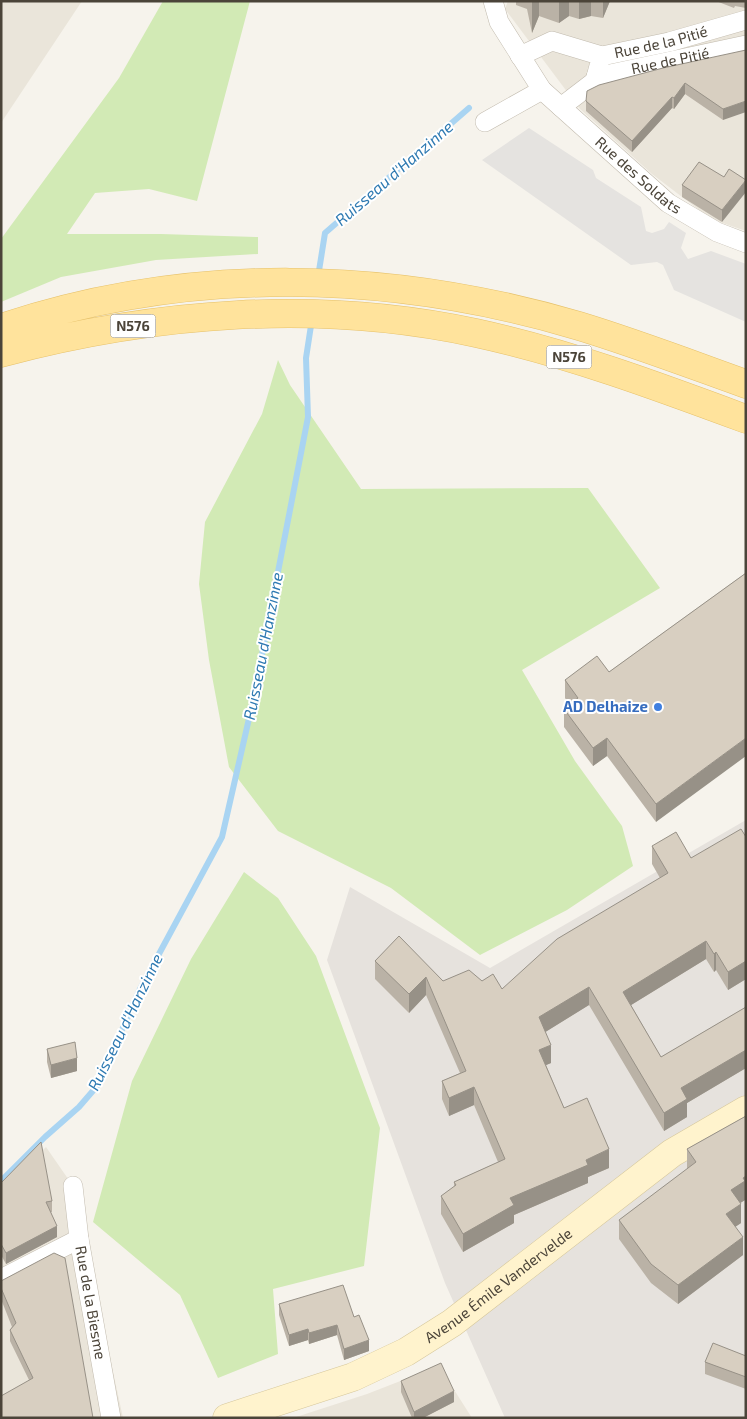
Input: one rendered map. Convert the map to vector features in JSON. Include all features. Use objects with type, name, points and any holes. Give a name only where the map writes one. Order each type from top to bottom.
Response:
[{"type":"main road","name":"N576","points":[[1,328],[39,316],[118,297],[160,291],[272,282],[327,282],[390,288],[470,300],[569,324],[746,384]]},
{"type":"main road","name":"N576","points":[[1,353],[86,332],[226,315],[323,314],[386,319],[475,333],[570,358],[746,419]]},
{"type":"main road","name":"Avenue Émile Vandervelde","points":[[227,1418],[353,1377],[406,1352],[474,1306],[672,1153],[746,1110]]},
{"type":"street","name":"Rue des Soldats","points":[[493,1],[499,22],[542,90],[668,203],[717,232],[746,243]]},
{"type":"street","name":"Rue de la Pitié","points":[[520,56],[552,41],[602,56],[669,42],[746,20]]},
{"type":"street","name":"Rue de Pitié","points":[[596,77],[746,45]]},
{"type":"street","points":[[561,107],[595,81],[602,56]]},
{"type":"street","points":[[485,122],[542,90]]},
{"type":"street","name":"Rue de la Biesme","points":[[73,1186],[79,1239],[111,1418]]},
{"type":"street","points":[[1,1278],[79,1239]]},
{"type":"shaded area","points":[[1,1],[82,1],[1,123]]},
{"type":"shaded area","points":[[508,1],[746,1],[746,231],[711,219],[652,174],[580,109],[505,9]]},
{"type":"shaded area","points":[[529,128],[593,170],[596,178],[641,207],[646,231],[652,233],[664,229],[669,222],[686,233],[681,248],[688,259],[711,251],[746,264],[746,322],[674,290],[663,265],[657,262],[631,265],[482,160]]},
{"type":"shaded area","points":[[746,820],[746,1418],[505,1418],[445,1283],[327,960],[350,887],[490,968]]},
{"type":"shaded area","points":[[46,1147],[73,1186],[123,1418],[1,1418],[1,1191]]},
{"type":"shaded area","points":[[439,1366],[472,1418],[293,1418],[367,1394]]},
{"type":"green space","points":[[163,1],[250,1],[197,201],[149,189],[95,193],[67,234],[258,237],[258,254],[156,260],[61,277],[1,302],[1,239],[119,78]]},
{"type":"green space","points":[[278,360],[290,385],[361,489],[588,488],[660,588],[522,670],[575,761],[622,826],[633,866],[567,910],[480,955],[391,888],[278,831],[229,767],[209,660],[199,584],[205,522],[262,414]]},
{"type":"green space","points":[[244,872],[278,898],[316,956],[380,1128],[364,1266],[273,1289],[278,1354],[218,1378],[180,1295],[93,1222],[132,1081],[191,959]]},
{"type":"building","points":[[746,50],[746,101],[723,109],[685,83],[674,98],[672,97],[632,141],[586,101],[587,91],[599,85],[663,68]]},
{"type":"building","points":[[699,162],[724,177],[729,169],[746,180],[722,210],[682,185]]},
{"type":"building","name":"AD Delhaize","points":[[746,573],[746,738],[656,804],[607,738],[593,748],[564,709],[578,698],[565,680],[597,656],[609,672]]},
{"type":"building","points":[[741,829],[746,837],[746,961],[728,972],[716,952],[714,954],[706,941],[623,992],[661,1057],[746,1007],[746,1050],[681,1088],[687,1099],[664,1113],[589,987],[539,1017],[551,1045],[539,1050],[564,1108],[587,1098],[609,1149],[586,1160],[588,1165],[510,1198],[514,1205],[463,1234],[441,1196],[456,1185],[454,1182],[505,1159],[474,1087],[449,1098],[442,1081],[466,1071],[426,977],[409,994],[375,961],[399,936],[443,981],[469,970],[482,981],[493,974],[502,989],[557,939],[668,873],[652,846],[676,832],[691,858]]},
{"type":"building","points":[[75,1042],[77,1058],[51,1065],[47,1049]]},
{"type":"building","points":[[746,1116],[746,1176],[743,1178],[745,1181],[731,1190],[741,1204],[726,1214],[743,1237],[678,1285],[651,1264],[619,1220],[696,1162],[687,1149]]},
{"type":"building","points":[[41,1142],[52,1201],[46,1202],[57,1226],[6,1253],[1,1244],[1,1183]]},
{"type":"building","points":[[54,1253],[65,1258],[93,1418],[1,1418],[1,1396],[33,1378],[10,1330],[16,1323],[1,1288],[1,1281]]},
{"type":"building","points":[[343,1285],[354,1317],[359,1315],[369,1340],[344,1349],[337,1325],[309,1333],[308,1329],[289,1335],[279,1304]]},
{"type":"building","points":[[713,1343],[746,1356],[746,1377],[705,1362]]},
{"type":"building","points":[[441,1363],[454,1391],[414,1412],[401,1381]]},
{"type":"waterway","name":"Ruisseau d'Hanzinne","points":[[318,277],[325,233],[469,108]]},
{"type":"waterway","name":"Ruisseau d'Hanzinne","points":[[1,1181],[45,1137],[79,1107],[98,1085],[139,991],[222,837],[253,701],[308,417],[306,358],[312,319]]},
{"type":"place","name":"AD Delhaize","points":[[658,707]]}]
